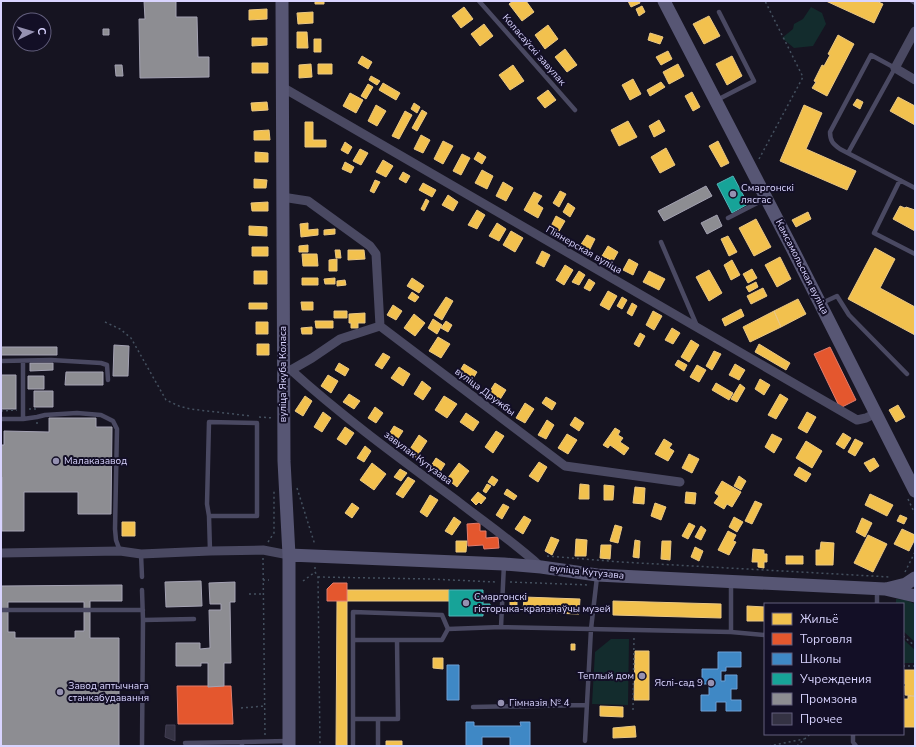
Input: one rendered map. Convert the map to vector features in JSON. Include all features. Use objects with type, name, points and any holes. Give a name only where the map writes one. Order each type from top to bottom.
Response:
[{"type":"main road","name":"вуліца Якуба Коласа","points":[[282,1],[282,197],[287,370],[284,460],[289,555],[289,744]]},
{"type":"main road","name":"Камсамольская вуліца","points":[[664,1],[821,304],[915,491]]},
{"type":"main road","name":"вуліца Кутузава","points":[[289,555],[504,564],[541,567],[598,575],[881,589],[915,596]]},
{"type":"main road","name":"вуліца Кутузава","points":[[881,589],[906,584],[915,578]]},
{"type":"street","points":[[915,31],[895,68],[915,80]]},
{"type":"street","name":"Піянерская вуліца","points":[[282,87],[857,420],[866,418],[876,413]]},
{"type":"street","points":[[282,197],[308,201],[370,246],[376,254],[380,326],[340,339],[312,358],[287,370]]},
{"type":"street","name":"вуліца Дружбы","points":[[380,326],[565,466],[680,482]]},
{"type":"street","name":"завулак Кутузава","points":[[287,370],[349,421],[488,524],[541,567]]},
{"type":"street","points":[[3,552],[120,552],[141,554],[263,550],[289,555]]},
{"type":"lane","name":"Коласаўскі завулак","points":[[479,1],[575,110]]},
{"type":"lane","points":[[716,100],[754,81],[719,12]]},
{"type":"lane","points":[[848,153],[895,68],[871,55],[830,132],[833,144],[848,153],[915,188]]},
{"type":"lane","points":[[900,180],[874,233],[915,254]]},
{"type":"lane","points":[[728,218],[766,198]]},
{"type":"lane","points":[[661,242],[698,329]]},
{"type":"lane","points":[[821,304],[837,296],[849,315],[907,374]]},
{"type":"lane","points":[[1,361],[51,360],[101,363],[107,365],[108,380]]},
{"type":"lane","points":[[23,361],[23,418]]},
{"type":"lane","points":[[1,419],[77,413],[101,414],[113,421],[117,429],[115,529],[116,540],[120,552]]},
{"type":"lane","points":[[209,516],[256,516],[257,423],[209,422],[207,504],[209,516],[210,551]]},
{"type":"lane","points":[[141,554],[142,577]]},
{"type":"lane","points":[[502,627],[504,564]]},
{"type":"lane","points":[[585,741],[591,629],[598,575]]},
{"type":"lane","points":[[731,582],[731,632]]},
{"type":"lane","points":[[877,603],[881,589]]},
{"type":"lane","points":[[142,590],[142,746]]},
{"type":"lane","points":[[1,610],[143,610]]},
{"type":"lane","points":[[353,746],[353,612],[442,615],[448,629]]},
{"type":"lane","points":[[143,620],[194,619]]},
{"type":"lane","points":[[448,629],[502,627],[731,632],[764,635]]},
{"type":"lane","points":[[353,640],[442,640],[448,629]]},
{"type":"lane","points":[[353,719],[398,719],[397,640]]},
{"type":"lane","points":[[473,708],[587,705]]},
{"type":"lane","points":[[378,719],[378,746]]},
{"type":"lane","points":[[853,735],[856,746]]},
{"type":"lane","points":[[185,743],[289,744]]},
{"type":"path","points":[[756,164],[803,77],[765,1]]},
{"type":"path","points":[[105,322],[120,329],[131,338],[166,400],[190,409],[252,416]]},
{"type":"path","points":[[259,417],[275,418]]},
{"type":"path","points":[[542,583],[541,556],[621,562],[894,577]]},
{"type":"path","points":[[315,557],[315,572],[318,577],[320,746]]},
{"type":"path","points":[[303,581],[315,572]]},
{"type":"path","points":[[263,580],[269,580]]},
{"type":"path","points":[[249,594],[264,594]]},
{"type":"path","points":[[633,710],[634,630]]},
{"type":"path","points":[[904,637],[915,646]]},
{"type":"path","points":[[904,666],[915,666]]},
{"type":"path","points":[[241,708],[265,706]]},
{"type":"path","points":[[797,746],[809,735]]},
{"type":"path","points":[[769,746],[804,739]]},
{"type":"green space","points":[[811,7],[822,13],[826,24],[813,46],[794,48],[782,38],[793,29],[794,24],[803,19]]},
{"type":"green space","points":[[896,599],[906,600],[915,604],[915,642],[904,632],[904,603],[896,603]]},
{"type":"green space","points":[[611,639],[629,639],[628,705],[592,704],[595,652]]},
{"type":"green space","points":[[904,640],[915,650],[915,663],[904,663]]},
{"type":"building: Жильё","points":[[315,1],[324,1],[324,4],[315,4]]},
{"type":"building: Жильё","points":[[513,1],[526,1],[534,12],[522,21],[509,4]]},
{"type":"building: Жильё","points":[[628,1],[639,1],[640,3],[631,7]]},
{"type":"building: Жильё","points":[[826,1],[876,1],[883,4],[874,23]]},
{"type":"building: Жильё","points":[[642,6],[645,12],[639,16],[636,9]]},
{"type":"building: Жильё","points":[[464,7],[473,19],[461,28],[452,16]]},
{"type":"building: Жильё","points":[[267,9],[267,19],[249,20],[249,10]]},
{"type":"building: Жильё","points":[[313,12],[313,23],[298,24],[297,13]]},
{"type":"building: Жильё","points":[[709,16],[720,36],[704,44],[693,24]]},
{"type":"building: Жильё","points":[[484,24],[493,36],[480,46],[471,34]]},
{"type":"building: Жильё","points":[[548,25],[558,39],[545,49],[535,35]]},
{"type":"building: Жильё","points":[[297,32],[307,32],[308,48],[297,48]]},
{"type":"building: Жильё","points":[[650,33],[663,37],[660,44],[648,40]]},
{"type":"building: Жильё","points":[[838,35],[854,44],[827,96],[812,88],[816,82],[814,81],[822,65],[824,66],[830,55],[828,54]]},
{"type":"building: Жильё","points":[[252,38],[267,38],[267,45],[252,46]]},
{"type":"building: Жильё","points":[[314,39],[321,39],[321,52],[314,52]]},
{"type":"building: Жильё","points":[[565,49],[577,65],[567,72],[555,57]]},
{"type":"building: Жильё","points":[[668,51],[672,59],[661,65],[656,57]]},
{"type":"building: Жильё","points":[[362,56],[372,62],[368,69],[358,63]]},
{"type":"building: Жильё","points":[[732,56],[742,76],[727,85],[716,64]]},
{"type":"building: Жильё","points":[[252,63],[268,63],[268,73],[252,73]]},
{"type":"building: Жильё","points":[[311,64],[312,77],[299,78],[299,65]]},
{"type":"building: Жильё","points":[[318,64],[332,64],[332,74],[318,74]]},
{"type":"building: Жильё","points":[[678,64],[684,76],[669,84],[663,72]]},
{"type":"building: Жильё","points":[[513,65],[524,81],[510,90],[499,75]]},
{"type":"building: Жильё","points":[[371,76],[380,81],[377,85],[369,80]]},
{"type":"building: Жильё","points":[[633,79],[641,94],[630,100],[622,85]]},
{"type":"building: Жильё","points":[[661,82],[665,87],[650,96],[647,90]]},
{"type":"building: Жильё","points":[[383,83],[400,93],[396,100],[379,90]]},
{"type":"building: Жильё","points":[[368,84],[373,87],[366,99],[361,96]]},
{"type":"building: Жильё","points":[[548,90],[556,100],[545,108],[537,98]]},
{"type":"building: Жильё","points":[[692,92],[700,107],[693,111],[685,96]]},
{"type":"building: Жильё","points":[[350,93],[363,100],[356,113],[343,106]]},
{"type":"building: Жильё","points":[[898,97],[915,106],[915,125],[890,111]]},
{"type":"building: Жильё","points":[[857,99],[863,102],[860,109],[853,105]]},
{"type":"building: Жильё","points":[[267,102],[268,110],[252,111],[251,103]]},
{"type":"building: Жильё","points":[[414,103],[420,107],[417,113],[411,109]]},
{"type":"building: Жильё","points":[[376,105],[386,111],[377,126],[368,121]]},
{"type":"building: Жильё","points":[[804,105],[822,113],[806,149],[856,171],[847,190],[780,161]]},
{"type":"building: Жильё","points":[[422,110],[427,113],[417,131],[412,128]]},
{"type":"building: Жильё","points":[[405,111],[412,115],[399,139],[392,136]]},
{"type":"building: Жильё","points":[[659,120],[665,131],[654,137],[649,126]]},
{"type":"building: Жильё","points":[[628,121],[637,137],[619,146],[611,130]]},
{"type":"building: Жильё","points":[[305,122],[313,122],[313,140],[326,140],[326,147],[305,147]]},
{"type":"building: Жильё","points":[[269,130],[270,140],[254,140],[254,131]]},
{"type":"building: Жильё","points":[[421,135],[430,140],[423,153],[414,149]]},
{"type":"building: Жильё","points":[[443,141],[453,146],[443,164],[434,159]]},
{"type":"building: Жильё","points":[[718,141],[729,163],[721,167],[709,146]]},
{"type":"building: Жильё","points":[[345,142],[352,147],[348,154],[341,150]]},
{"type":"building: Жильё","points":[[666,148],[675,165],[660,173],[651,157]]},
{"type":"building: Жильё","points":[[360,149],[368,153],[361,165],[353,161]]},
{"type":"building: Жильё","points":[[255,152],[268,153],[268,162],[255,162]]},
{"type":"building: Жильё","points":[[478,152],[486,157],[482,164],[474,159]]},
{"type":"building: Жильё","points":[[462,154],[470,158],[461,175],[453,171]]},
{"type":"building: Жильё","points":[[383,160],[393,166],[386,177],[376,172]]},
{"type":"building: Жильё","points":[[345,162],[354,167],[351,173],[342,169]]},
{"type":"building: Жильё","points":[[482,170],[493,176],[487,189],[475,183]]},
{"type":"building: Жильё","points":[[403,172],[410,176],[406,183],[399,179]]},
{"type":"building: Жильё","points":[[254,179],[267,180],[266,188],[254,188]]},
{"type":"building: Жильё","points":[[375,180],[380,182],[374,193],[370,191]]},
{"type":"building: Жильё","points":[[503,182],[513,188],[506,201],[496,196]]},
{"type":"building: Жильё","points":[[423,183],[436,190],[432,197],[419,190]]},
{"type":"building: Жильё","points":[[560,191],[566,194],[559,207],[553,203]]},
{"type":"building: Жильё","points":[[534,192],[542,196],[537,204],[543,208],[538,218],[524,210]]},
{"type":"building: Жильё","points":[[448,195],[458,202],[453,211],[442,205]]},
{"type":"building: Жильё","points":[[426,199],[429,201],[424,211],[421,209]]},
{"type":"building: Жильё","points":[[268,202],[268,211],[252,211],[251,203]]},
{"type":"building: Жильё","points":[[568,203],[575,208],[570,217],[563,212]]},
{"type":"building: Жильё","points":[[900,206],[915,210],[915,231],[893,219]]},
{"type":"building: Жильё","points":[[477,210],[485,215],[477,229],[468,225]]},
{"type":"building: Жильё","points":[[808,212],[811,219],[796,227],[792,220]]},
{"type":"building: Жильё","points":[[556,216],[565,221],[558,233],[550,228]]},
{"type":"building: Жильё","points":[[756,219],[771,247],[754,256],[739,228]]},
{"type":"building: Жильё","points":[[308,223],[308,230],[318,229],[318,235],[301,237],[300,224]]},
{"type":"building: Жильё","points":[[497,223],[506,229],[499,241],[489,236]]},
{"type":"building: Жильё","points":[[249,226],[267,227],[267,236],[249,235]]},
{"type":"building: Жильё","points":[[335,229],[335,234],[324,235],[324,230]]},
{"type":"building: Жильё","points":[[511,231],[523,238],[515,252],[503,245]]},
{"type":"building: Жильё","points":[[587,235],[595,239],[589,251],[580,246]]},
{"type":"building: Жильё","points":[[728,236],[737,252],[729,256],[721,239]]},
{"type":"building: Жильё","points":[[308,245],[308,252],[299,252],[299,246]]},
{"type":"building: Жильё","points":[[608,246],[618,252],[613,261],[602,256]]},
{"type":"building: Жильё","points":[[252,247],[268,247],[268,256],[252,256]]},
{"type":"building: Жильё","points":[[875,248],[895,259],[880,288],[915,307],[915,335],[848,299]]},
{"type":"building: Жильё","points":[[335,250],[340,250],[341,258],[336,258]]},
{"type":"building: Жильё","points":[[348,250],[364,250],[365,259],[348,260]]},
{"type":"building: Жильё","points":[[542,251],[550,255],[544,267],[536,263]]},
{"type":"building: Жильё","points":[[302,254],[317,254],[318,266],[303,266]]},
{"type":"building: Жильё","points":[[780,257],[791,279],[777,287],[765,265]]},
{"type":"building: Жильё","points":[[337,259],[337,271],[329,271],[329,260]]},
{"type":"building: Жильё","points":[[629,259],[638,264],[633,275],[623,270]]},
{"type":"building: Жильё","points":[[732,260],[740,275],[731,280],[724,265]]},
{"type":"building: Жильё","points":[[565,265],[573,270],[564,285],[556,280]]},
{"type":"building: Жильё","points":[[752,269],[757,278],[748,283],[743,274]]},
{"type":"building: Жильё","points":[[709,270],[722,293],[709,301],[696,277]]},
{"type":"building: Жильё","points":[[254,271],[267,271],[267,284],[254,284]]},
{"type":"building: Жильё","points":[[579,271],[585,275],[579,285],[572,282]]},
{"type":"building: Жильё","points":[[649,271],[665,279],[659,290],[643,282]]},
{"type":"building: Жильё","points":[[302,278],[318,278],[318,285],[302,285]]},
{"type":"building: Жильё","points":[[335,278],[335,284],[325,284],[324,279]]},
{"type":"building: Жильё","points":[[412,278],[424,286],[419,293],[407,286]]},
{"type":"building: Жильё","points":[[589,279],[595,283],[590,291],[584,288]]},
{"type":"building: Жильё","points":[[345,280],[346,285],[337,286],[337,281]]},
{"type":"building: Жильё","points":[[756,282],[758,287],[749,292],[746,287]]},
{"type":"building: Жильё","points":[[763,288],[767,296],[751,304],[747,296]]},
{"type":"building: Жильё","points":[[608,291],[617,296],[609,310],[600,305]]},
{"type":"building: Жильё","points":[[412,292],[419,297],[415,302],[408,298]]},
{"type":"building: Жильё","points":[[446,297],[453,301],[442,320],[434,315]]},
{"type":"building: Жильё","points":[[622,297],[627,300],[622,309],[617,306]]},
{"type":"building: Жильё","points":[[798,299],[806,314],[781,327],[774,311]]},
{"type":"building: Жильё","points":[[301,302],[313,302],[313,310],[302,310]]},
{"type":"building: Жильё","points":[[249,303],[267,303],[267,309],[249,309]]},
{"type":"building: Жильё","points":[[632,303],[637,306],[632,316],[627,313]]},
{"type":"building: Жильё","points":[[393,305],[402,311],[396,320],[387,315]]},
{"type":"building: Жильё","points":[[741,309],[744,316],[725,326],[722,319]]},
{"type":"building: Жильё","points":[[334,311],[347,311],[347,318],[334,318]]},
{"type":"building: Жильё","points":[[653,311],[662,316],[654,330],[646,325]]},
{"type":"building: Жильё","points":[[774,311],[781,327],[750,342],[743,327]]},
{"type":"building: Жильё","points":[[365,313],[365,323],[358,323],[358,328],[351,328],[351,323],[349,323],[349,314]]},
{"type":"building: Жильё","points":[[414,314],[425,323],[415,336],[404,328]]},
{"type":"building: Жильё","points":[[433,319],[442,325],[437,334],[428,328]]},
{"type":"building: Жильё","points":[[315,321],[333,321],[333,328],[316,328]]},
{"type":"building: Жильё","points":[[446,321],[452,325],[448,332],[441,328]]},
{"type":"building: Жильё","points":[[256,322],[268,322],[268,334],[256,334]]},
{"type":"building: Жильё","points":[[312,327],[312,334],[302,334],[301,328]]},
{"type":"building: Жильё","points":[[672,328],[680,333],[673,344],[665,340]]},
{"type":"building: Жильё","points":[[640,333],[645,336],[639,347],[634,344]]},
{"type":"building: Жильё","points":[[438,337],[450,344],[441,358],[429,351]]},
{"type":"building: Жильё","points":[[691,340],[699,345],[689,362],[681,357]]},
{"type":"building: Жильё","points":[[257,344],[269,344],[269,355],[257,355]]},
{"type":"building: Жильё","points":[[759,344],[790,363],[786,370],[755,352]]},
{"type":"building: Жильё","points":[[714,351],[721,354],[712,370],[706,366]]},
{"type":"building: Жильё","points":[[383,353],[390,357],[382,369],[375,365]]},
{"type":"building: Жильё","points":[[678,360],[687,365],[684,371],[675,365]]},
{"type":"building: Жильё","points":[[339,363],[349,369],[345,376],[335,370]]},
{"type":"building: Жильё","points":[[464,364],[477,372],[471,382],[458,374]]},
{"type":"building: Жильё","points":[[735,364],[745,370],[739,380],[729,375]]},
{"type":"building: Жильё","points":[[697,365],[706,370],[699,382],[690,377]]},
{"type":"building: Жильё","points":[[399,367],[410,374],[403,386],[391,378]]},
{"type":"building: Жильё","points":[[328,375],[338,381],[331,393],[321,386]]},
{"type":"building: Жильё","points":[[760,379],[770,385],[764,395],[755,389]]},
{"type":"building: Жильё","points":[[422,381],[431,388],[423,400],[414,394]]},
{"type":"building: Жильё","points":[[495,383],[506,390],[499,401],[488,394]]},
{"type":"building: Жильё","points":[[716,383],[733,393],[729,400],[712,390]]},
{"type":"building: Жильё","points":[[740,384],[745,388],[737,402],[731,399]]},
{"type":"building: Жильё","points":[[349,394],[360,401],[354,409],[343,402]]},
{"type":"building: Жильё","points":[[780,394],[788,399],[776,419],[768,415]]},
{"type":"building: Жильё","points":[[305,396],[312,401],[303,416],[295,411]]},
{"type":"building: Жильё","points":[[444,396],[457,404],[447,418],[435,410]]},
{"type":"building: Жильё","points":[[546,397],[556,403],[552,410],[542,403]]},
{"type":"building: Жильё","points":[[525,403],[534,409],[525,423],[516,418]]},
{"type":"building: Жильё","points":[[898,405],[905,417],[896,422],[889,410]]},
{"type":"building: Жильё","points":[[375,407],[383,413],[376,423],[368,418]]},
{"type":"building: Жильё","points":[[323,412],[331,418],[322,432],[314,427]]},
{"type":"building: Жильё","points":[[807,412],[816,417],[807,433],[798,428]]},
{"type":"building: Жильё","points":[[466,413],[479,422],[473,431],[460,422]]},
{"type":"building: Жильё","points":[[575,417],[584,423],[579,431],[570,425]]},
{"type":"building: Жильё","points":[[547,420],[554,425],[546,439],[538,435]]},
{"type":"building: Жильё","points":[[394,426],[403,431],[397,440],[389,434]]},
{"type":"building: Жильё","points":[[345,427],[354,433],[346,445],[337,439]]},
{"type":"building: Жильё","points":[[615,428],[620,431],[618,435],[623,438],[620,442],[629,448],[624,455],[610,445],[608,448],[603,445]]},
{"type":"building: Жильё","points":[[496,431],[504,436],[493,453],[485,447]]},
{"type":"building: Жильё","points":[[843,433],[851,438],[844,449],[836,444]]},
{"type":"building: Жильё","points":[[567,434],[577,440],[568,454],[558,448]]},
{"type":"building: Жильё","points":[[772,434],[782,439],[774,453],[765,447]]},
{"type":"building: Жильё","points":[[419,435],[427,441],[416,458],[408,452]]},
{"type":"building: Жильё","points":[[664,439],[672,444],[669,448],[674,451],[668,461],[655,454]]},
{"type":"building: Жильё","points":[[855,439],[863,443],[855,456],[848,452]]},
{"type":"building: Жильё","points":[[806,441],[822,451],[812,468],[796,458]]},
{"type":"building: Жильё","points":[[365,446],[371,451],[364,462],[357,458]]},
{"type":"building: Жильё","points":[[689,454],[699,459],[692,473],[682,468]]},
{"type":"building: Жильё","points":[[436,458],[445,464],[438,475],[429,469]]},
{"type":"building: Жильё","points":[[874,458],[879,466],[870,472],[864,463]]},
{"type":"building: Жильё","points":[[539,462],[547,467],[538,482],[529,476]]},
{"type":"building: Жильё","points":[[372,463],[386,474],[374,490],[360,480]]},
{"type":"building: Жильё","points":[[459,463],[469,471],[457,487],[447,479]]},
{"type":"building: Жильё","points":[[799,467],[811,474],[806,482],[794,475]]},
{"type":"building: Жильё","points":[[400,469],[407,473],[401,481],[394,477]]},
{"type":"building: Жильё","points":[[492,476],[498,480],[494,486],[488,482]]},
{"type":"building: Жильё","points":[[739,476],[746,481],[741,490],[734,486]]},
{"type":"building: Жильё","points":[[408,477],[415,481],[403,498],[396,494]]},
{"type":"building: Жильё","points":[[722,481],[741,492],[732,507],[727,504],[724,509],[714,503],[719,496],[715,493]]},
{"type":"building: Жильё","points":[[487,484],[491,486],[486,493],[483,491]]},
{"type":"building: Жильё","points":[[580,484],[589,485],[589,499],[579,499]]},
{"type":"building: Жильё","points":[[604,485],[614,486],[613,500],[604,500]]},
{"type":"building: Жильё","points":[[635,487],[645,488],[644,504],[633,503]]},
{"type":"building: Жильё","points":[[507,489],[517,496],[514,500],[504,494]]},
{"type":"building: Жильё","points":[[478,492],[486,498],[481,504],[479,502],[476,505],[471,500]]},
{"type":"building: Жильё","points":[[686,492],[696,493],[695,504],[685,503]]},
{"type":"building: Жильё","points":[[870,494],[893,505],[887,516],[865,505]]},
{"type":"building: Жильё","points":[[430,495],[438,500],[427,517],[420,512]]},
{"type":"building: Жильё","points":[[755,501],[762,504],[752,524],[745,521]]},
{"type":"building: Жильё","points":[[352,503],[359,508],[352,518],[345,513]]},
{"type":"building: Жильё","points":[[655,503],[666,507],[661,520],[651,516]]},
{"type":"building: Жильё","points":[[503,504],[509,507],[502,519],[496,515]]},
{"type":"building: Жильё","points":[[900,515],[907,518],[904,524],[897,521]]},
{"type":"building: Жильё","points":[[524,516],[531,520],[523,534],[515,529]]},
{"type":"building: Жильё","points":[[454,517],[461,522],[452,535],[445,531]]},
{"type":"building: Жильё","points":[[734,517],[743,522],[737,532],[729,527]]},
{"type":"building: Жильё","points":[[862,518],[872,523],[865,537],[856,532]]},
{"type":"building: Жильё","points":[[122,522],[135,522],[135,536],[122,536]]},
{"type":"building: Жильё","points":[[689,523],[695,526],[688,539],[682,536]]},
{"type":"building: Жильё","points":[[615,525],[622,527],[618,543],[610,541]]},
{"type":"building: Жильё","points":[[701,526],[706,530],[701,540],[695,537]]},
{"type":"building: Жильё","points":[[902,529],[915,535],[915,539],[909,551],[894,544]]},
{"type":"building: Жильё","points":[[728,531],[736,535],[733,541],[736,542],[729,555],[718,550]]},
{"type":"building: Жильё","points":[[868,535],[887,544],[873,572],[854,563]]},
{"type":"building: Жильё","points":[[551,537],[559,540],[552,555],[545,551]]},
{"type":"building: Жильё","points":[[576,539],[587,540],[586,556],[575,556]]},
{"type":"building: Жильё","points":[[635,540],[640,541],[639,558],[633,557]]},
{"type":"building: Жильё","points":[[456,541],[467,541],[466,552],[456,552]]},
{"type":"building: Жильё","points":[[662,541],[671,541],[670,560],[661,559]]},
{"type":"building: Жильё","points":[[821,542],[834,543],[833,565],[816,565],[816,550],[820,550]]},
{"type":"building: Жильё","points":[[601,545],[611,545],[610,559],[600,558]]},
{"type":"building: Жильё","points":[[695,547],[703,551],[699,561],[691,557]]},
{"type":"building: Жильё","points":[[753,549],[764,550],[764,554],[767,554],[767,562],[764,562],[764,568],[758,567],[758,562],[752,562]]},
{"type":"building: Жильё","points":[[786,556],[803,556],[803,564],[786,564]]},
{"type":"building: Жильё","points":[[347,590],[449,590],[449,601],[347,601]]},
{"type":"building: Жильё","points":[[510,596],[517,597],[517,605],[510,605]]},
{"type":"building: Жильё","points":[[524,597],[580,599],[579,614],[523,612]]},
{"type":"building: Жильё","points":[[337,601],[347,601],[347,746],[336,746]]},
{"type":"building: Жильё","points":[[613,601],[721,604],[721,618],[613,615]]},
{"type":"building: Жильё","points":[[747,606],[764,607],[764,621],[747,621]]},
{"type":"building: Жильё","points":[[571,644],[575,644],[575,650],[571,650]]},
{"type":"building: Жильё","name":"Теплый дом","points":[[635,651],[649,651],[649,700],[634,700]]},
{"type":"building: Жильё","points":[[433,658],[443,658],[443,669],[433,668]]},
{"type":"building: Жильё","points":[[904,670],[915,670],[915,696],[905,695]]},
{"type":"building: Жильё","points":[[908,696],[915,696],[915,727],[904,727],[904,699],[908,699]]},
{"type":"building: Жильё","points":[[600,706],[623,707],[623,717],[600,716]]},
{"type":"building: Жильё","points":[[635,726],[636,737],[613,738],[613,728]]},
{"type":"building: Жильё","points":[[386,741],[402,741],[402,746],[386,746]]},
{"type":"building: Торговля","points":[[830,347],[856,400],[840,408],[814,354]]},
{"type":"building: Торговля","points":[[480,523],[480,531],[486,531],[486,538],[498,537],[499,548],[484,549],[483,545],[468,546],[467,524]]},
{"type":"building: Торговля","points":[[333,583],[347,583],[347,601],[327,601],[327,589]]},
{"type":"building: Торговля","points":[[177,686],[231,686],[233,724],[178,724]]},
{"type":"building: Школы","points":[[718,652],[741,652],[741,667],[726,667],[726,671],[721,671],[721,681],[725,681],[725,675],[737,675],[737,689],[731,689],[731,700],[741,700],[741,711],[726,711],[726,702],[716,702],[716,711],[701,711],[701,695],[709,695],[709,684],[702,684],[702,669],[718,669]]},
{"type":"building: Школы","points":[[447,665],[459,665],[459,700],[447,700]]},
{"type":"building: Школы","points":[[466,722],[474,722],[474,726],[521,726],[520,722],[530,722],[530,746],[510,746],[510,737],[482,737],[482,746],[466,746]]},
{"type":"building: Учреждения","name":"Смаргонскі лясгас","points":[[733,176],[748,204],[732,213],[717,184]]},
{"type":"building: Учреждения","name":"Смаргонскі гісторыка-краязнаўчы музей","points":[[449,590],[483,590],[483,604],[490,604],[490,610],[483,609],[483,616],[449,616]]},
{"type":"building: Промзона","points":[[144,1],[176,1],[176,17],[197,17],[198,57],[209,57],[209,77],[140,78],[139,19],[145,19]]},
{"type":"building: Промзона","points":[[103,29],[109,29],[109,35],[103,35]]},
{"type":"building: Промзона","points":[[115,65],[122,65],[123,76],[116,76]]},
{"type":"building: Промзона","points":[[706,186],[712,196],[664,221],[658,211]]},
{"type":"building: Промзона","points":[[717,215],[722,226],[707,234],[701,223]]},
{"type":"building: Промзона","points":[[114,345],[129,346],[128,376],[113,376]]},
{"type":"building: Промзона","points":[[1,347],[57,347],[57,355],[1,355]]},
{"type":"building: Промзона","points":[[30,363],[53,363],[53,370],[30,371]]},
{"type":"building: Промзона","points":[[66,372],[103,372],[103,385],[65,385]]},
{"type":"building: Промзона","points":[[1,375],[16,375],[16,409],[1,409]]},
{"type":"building: Промзона","points":[[28,376],[44,376],[44,389],[28,389]]},
{"type":"building: Промзона","points":[[34,391],[53,391],[53,407],[34,407]]},
{"type":"building: Промзона","name":"Малаказавод","points":[[49,418],[96,418],[96,427],[112,427],[111,514],[78,514],[78,492],[24,492],[24,531],[2,531],[1,445],[4,445],[4,431],[49,432]]},
{"type":"building: Промзона","points":[[201,581],[202,606],[166,607],[165,582]]},
{"type":"building: Промзона","points":[[235,582],[235,602],[230,602],[231,663],[224,663],[224,686],[208,687],[208,663],[201,663],[201,666],[176,666],[176,643],[200,643],[200,649],[210,648],[209,610],[221,610],[221,604],[210,604],[209,583]]},
{"type":"building: Промзона","name":"Завод аптычнага станкабудавання","points":[[122,585],[122,601],[90,601],[90,638],[119,638],[119,746],[1,746],[1,586]],"holes":[[[8,602],[84,602],[84,631],[75,631],[75,638],[15,638],[15,632],[8,632]]]},
{"type":"building: Прочее","points":[[166,725],[175,725],[175,741],[165,737]]},
{"type":"place","name":"Смаргонскі лясгас","points":[[733,194]]},
{"type":"place","name":"Малаказавод","points":[[56,461]]},
{"type":"place","name":"Смаргонскі гісторыка-краязнаўчы музей","points":[[466,603]]},
{"type":"place","name":"Теплый дом","points":[[642,676]]},
{"type":"place","name":"Яслі-сад 9","points":[[711,683]]},
{"type":"place","name":"Завод аптычнага станкабудавання","points":[[60,692]]},
{"type":"place","name":"Гімназія № 4","points":[[501,703]]}]
